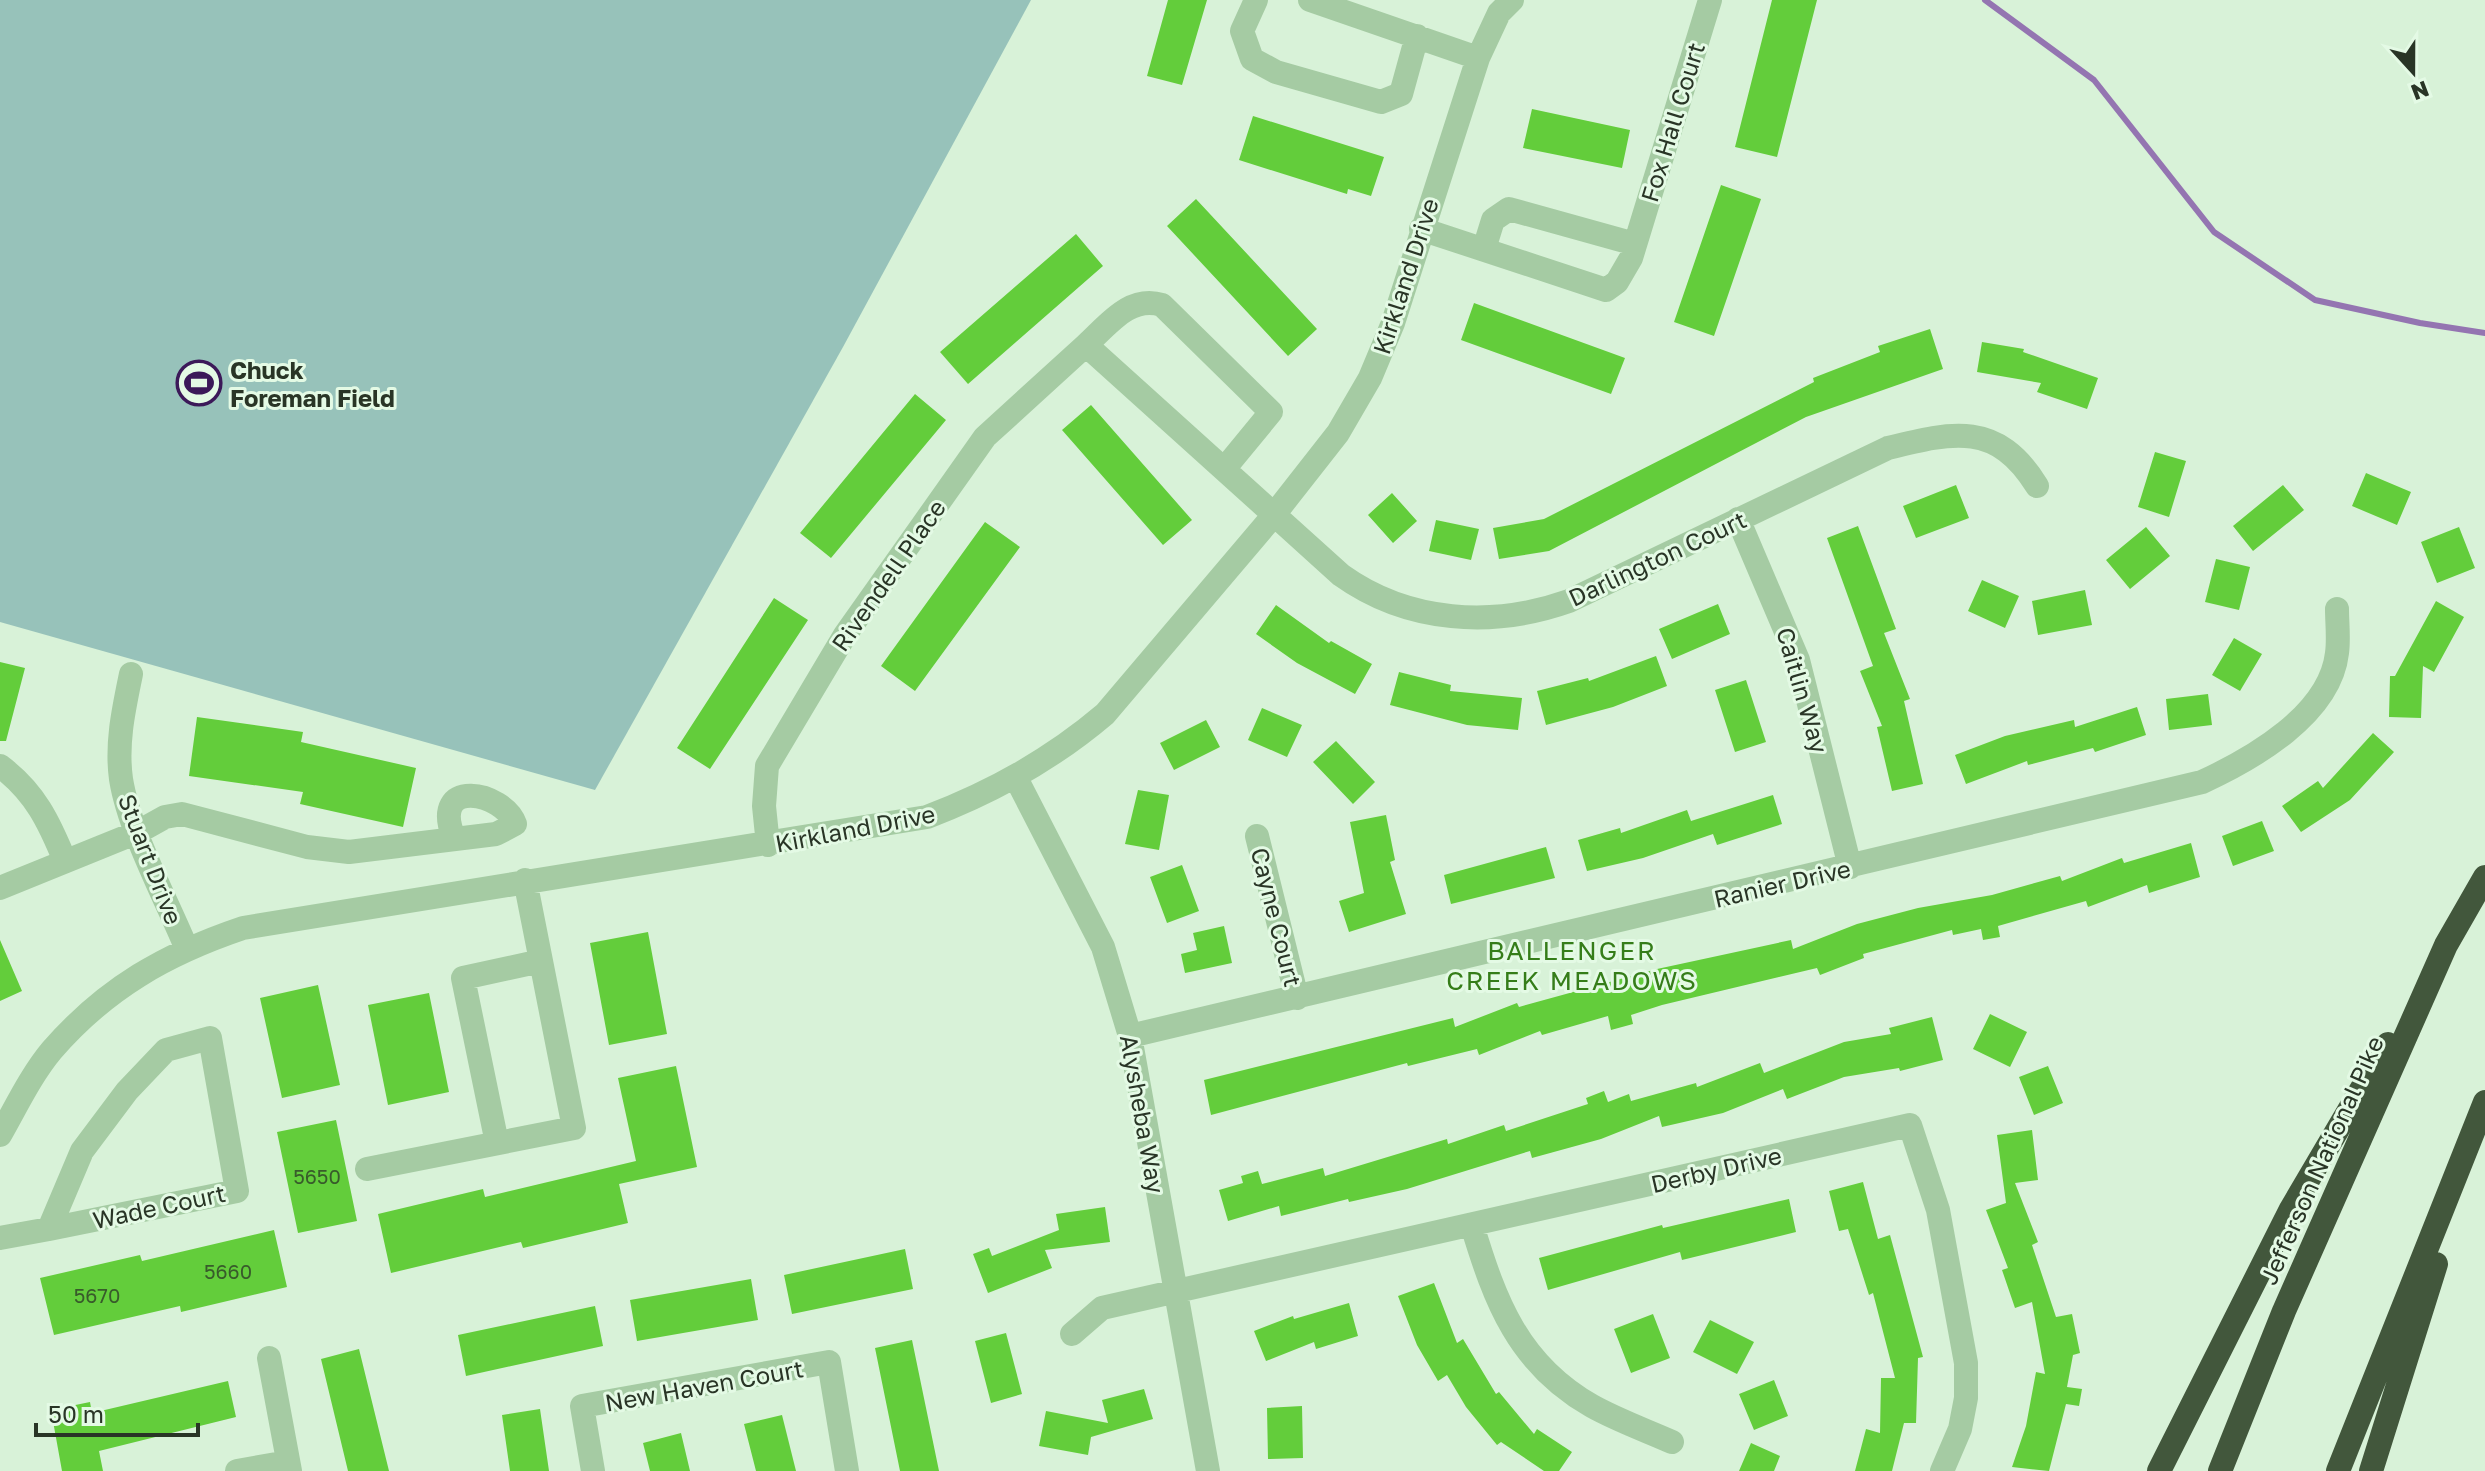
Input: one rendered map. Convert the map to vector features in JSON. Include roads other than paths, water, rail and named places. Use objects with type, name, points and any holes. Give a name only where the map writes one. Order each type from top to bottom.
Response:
[{"type":"highway","name":"Jefferson National Pike","points":[[2220,1471],[2284,1311],[2446,945],[2485,877]]},
{"type":"highway","points":[[2159,1471],[2291,1209],[2446,945]]},
{"type":"highway","points":[[2338,1471],[2485,1102]]},
{"type":"highway","points":[[2371,1471],[2485,1109]]},
{"type":"street","points":[[1256,0],[1242,31],[1252,59],[1276,72],[1381,102],[1401,94],[1417,36]]},
{"type":"street","points":[[1310,0],[1478,58]]},
{"type":"street","name":"Kirkland Drive","points":[[0,1135],[51,1052],[71,1031],[140,973],[186,947],[243,928],[927,817],[1016,778],[1072,742],[1105,714],[1273,516],[1338,433],[1370,378],[1393,323],[1478,58],[1499,13],[1512,0]]},
{"type":"street","name":"Fox Hall Court","points":[[1421,229],[1606,290],[1617,282],[1635,244],[1710,0]]},
{"type":"street","points":[[1484,249],[1493,220],[1509,209],[1635,244]]},
{"type":"street","name":"Rivendell Place","points":[[768,845],[764,806],[767,766],[845,635],[985,437],[1130,306],[1147,300],[1162,305],[1271,412],[1225,468]]},
{"type":"street","points":[[1086,345],[1225,468],[1273,516]]},
{"type":"street","name":"Darlington Court","points":[[1273,516],[1366,593],[1452,617],[1497,618],[1532,614],[1569,601],[1888,448],[1951,435],[1981,438],[2005,447],[2024,466],[2037,486]]},
{"type":"street","name":"Caitlin Way","points":[[1738,519],[1798,660],[1850,867]]},
{"type":"street","name":"Ranier Drive","points":[[1130,1036],[2173,790],[2231,769],[2286,733],[2315,700],[2337,655],[2337,609]]},
{"type":"street","name":"Stuart Drive","points":[[131,674],[120,729],[121,779],[138,832],[186,947]]},
{"type":"street","points":[[0,766],[22,782],[37,800],[65,861]]},
{"type":"street","name":"Alysheba Way","points":[[1016,778],[1103,947],[1130,1036],[1173,1290],[1208,1471]]},
{"type":"street","points":[[0,888],[138,832],[165,817],[182,814],[307,847],[349,852],[454,838]]},
{"type":"street","name":"Cayne Court","points":[[1257,836],[1297,998]]},
{"type":"street","points":[[367,1169],[574,1128],[525,880]]},
{"type":"street","points":[[497,1143],[463,978],[541,961]]},
{"type":"street","name":"Wade Court","points":[[0,1238],[49,1229],[237,1191],[210,1038],[166,1050],[127,1091],[82,1151],[49,1229]]},
{"type":"street","name":"Derby Drive","points":[[1072,1334],[1102,1308],[1173,1290],[1910,1125],[1938,1210],[1966,1363],[1966,1398],[1960,1429],[1942,1471]]},
{"type":"street","points":[[1472,1225],[1492,1291],[1513,1332],[1549,1376],[1592,1406],[1672,1442]]},
{"type":"street","points":[[248,1470],[289,1466],[269,1358]]},
{"type":"street","name":"New Haven Court","points":[[593,1471],[582,1406],[829,1362],[847,1471]]},
{"type":"waterway","points":[[1985,0],[2094,80],[2214,232],[2315,300],[2420,323],[2485,333]]},
{"type":"place","name":"Chuck Foreman Field","points":[[199,383]]},
{"type":"district","name":"BALLENGER CREEK MEADOWS","points":[[1572,965]]}]
